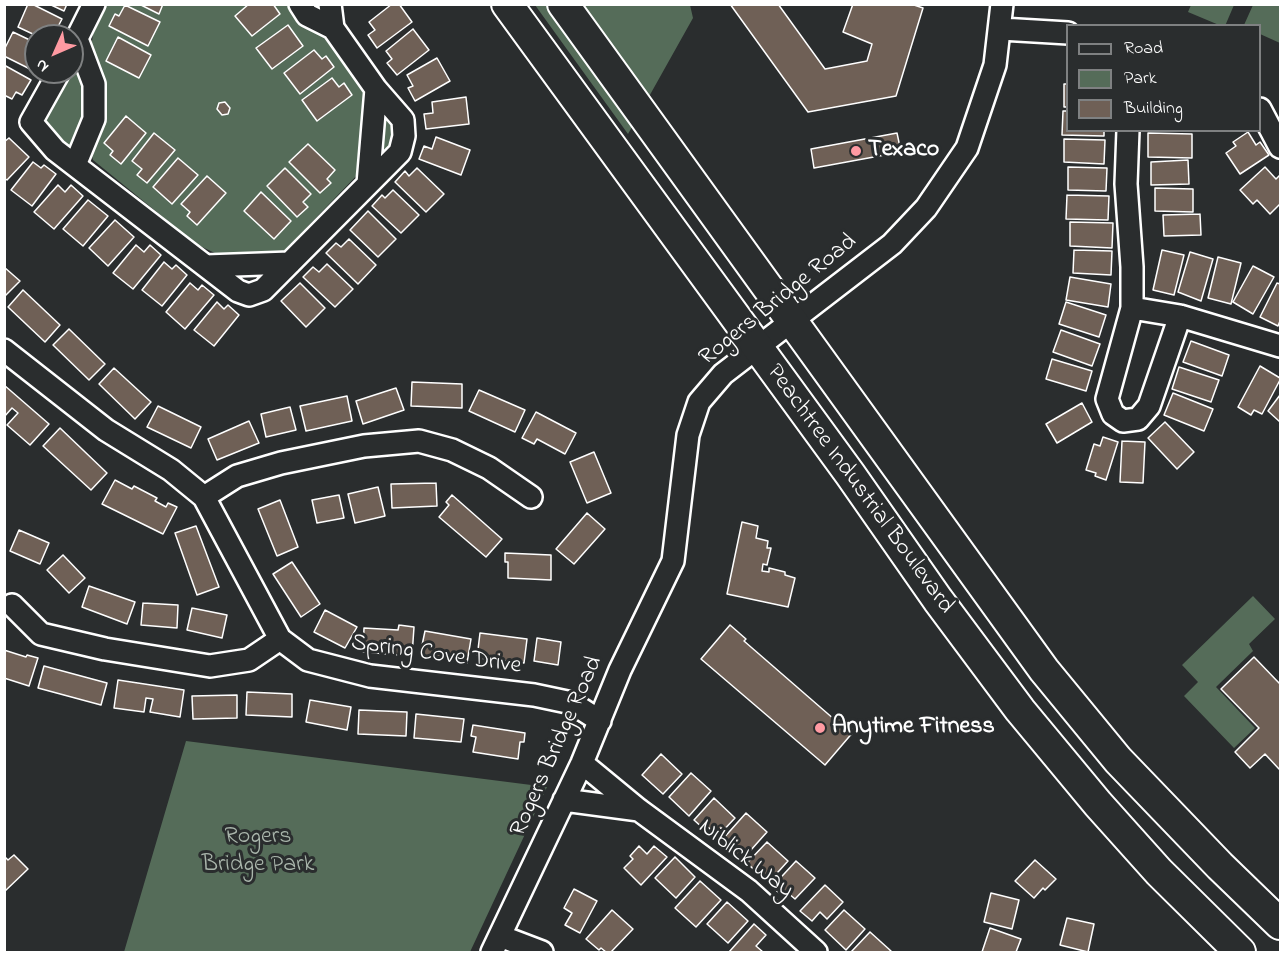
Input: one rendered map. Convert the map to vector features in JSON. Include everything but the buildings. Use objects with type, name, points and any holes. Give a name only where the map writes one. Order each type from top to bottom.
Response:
[{"type":"highway","name":"Peachtree Industrial Boulevard","points":[[507,4],[1027,720],[1159,872],[1240,952]]},
{"type":"highway","name":"Peachtree Industrial Boulevard","points":[[563,4],[1044,670],[1118,760],[1220,866],[1281,924]]},
{"type":"street","points":[[84,24],[94,4]]},
{"type":"street","points":[[300,4],[307,15],[333,28]]},
{"type":"street","points":[[52,84],[31,122],[55,150],[238,291],[249,295],[263,290],[368,184],[399,152],[404,136],[403,120],[376,89],[333,28],[330,4]]},
{"type":"street","name":"Rogers Bridge Road","points":[[496,944],[582,763],[620,670],[673,561],[688,435],[699,402],[723,374],[892,243],[927,208],[967,148],[995,65],[1001,29],[1002,4]]},
{"type":"street","points":[[1001,29],[1066,33]]},
{"type":"street","points":[[75,165],[94,119],[94,84],[84,64]]},
{"type":"street","points":[[368,184],[376,89]]},
{"type":"street","points":[[1261,111],[1281,147]]},
{"type":"street","points":[[1128,132],[1126,184],[1132,308],[1107,399],[1113,414],[1123,421],[1138,419],[1149,406],[1180,316]]},
{"type":"street","points":[[206,266],[290,263]]},
{"type":"street","points":[[1132,308],[1180,316],[1281,346]]},
{"type":"street","name":"Spring Cove Drive","points":[[4,350],[105,430],[171,470],[204,497],[280,639],[308,660],[370,676],[534,695],[572,703],[600,721]]},
{"type":"street","points":[[204,497],[237,476],[281,463],[364,446],[419,441],[452,450],[489,468],[531,498]]},
{"type":"street","points":[[12,605],[41,634],[105,649],[210,666],[249,660],[280,639]]},
{"type":"street","name":"Niblick Way","points":[[582,763],[639,810],[748,891],[816,952]]},
{"type":"street","name":"Niblick Way","points":[[564,800],[639,810]]},
{"type":"street","points":[[496,944],[542,952]]},
{"type":"green space","points":[[1191,4],[1234,5],[1226,24],[1217,24],[1188,12]]},
{"type":"green space","points":[[107,5],[295,5],[331,34],[371,92],[362,170],[283,252],[221,256],[196,244],[93,160],[89,145],[91,49],[93,34]]},
{"type":"green space","points":[[535,5],[690,5],[693,18],[628,134]]},
{"type":"green space","points":[[1253,5],[1280,5],[1280,43],[1261,34],[1261,24],[1244,24]]},
{"type":"green space","points":[[84,79],[87,84],[87,104],[75,133],[75,144],[71,149],[60,145],[45,131],[42,115],[61,84],[84,84]]},
{"type":"green space","points":[[384,108],[400,132],[385,159],[378,155]]},
{"type":"green space","points":[[1253,596],[1275,619],[1249,644],[1253,651],[1216,687],[1255,728],[1234,748],[1184,696],[1198,682],[1182,665]]},
{"type":"green space","name":"Rogers Bridge Park","points":[[186,741],[547,787],[470,952],[124,952]]},
{"type":"place","name":"Texaco","points":[[856,151]]},
{"type":"place","name":"Anytime Fitness","points":[[820,728]]}]
